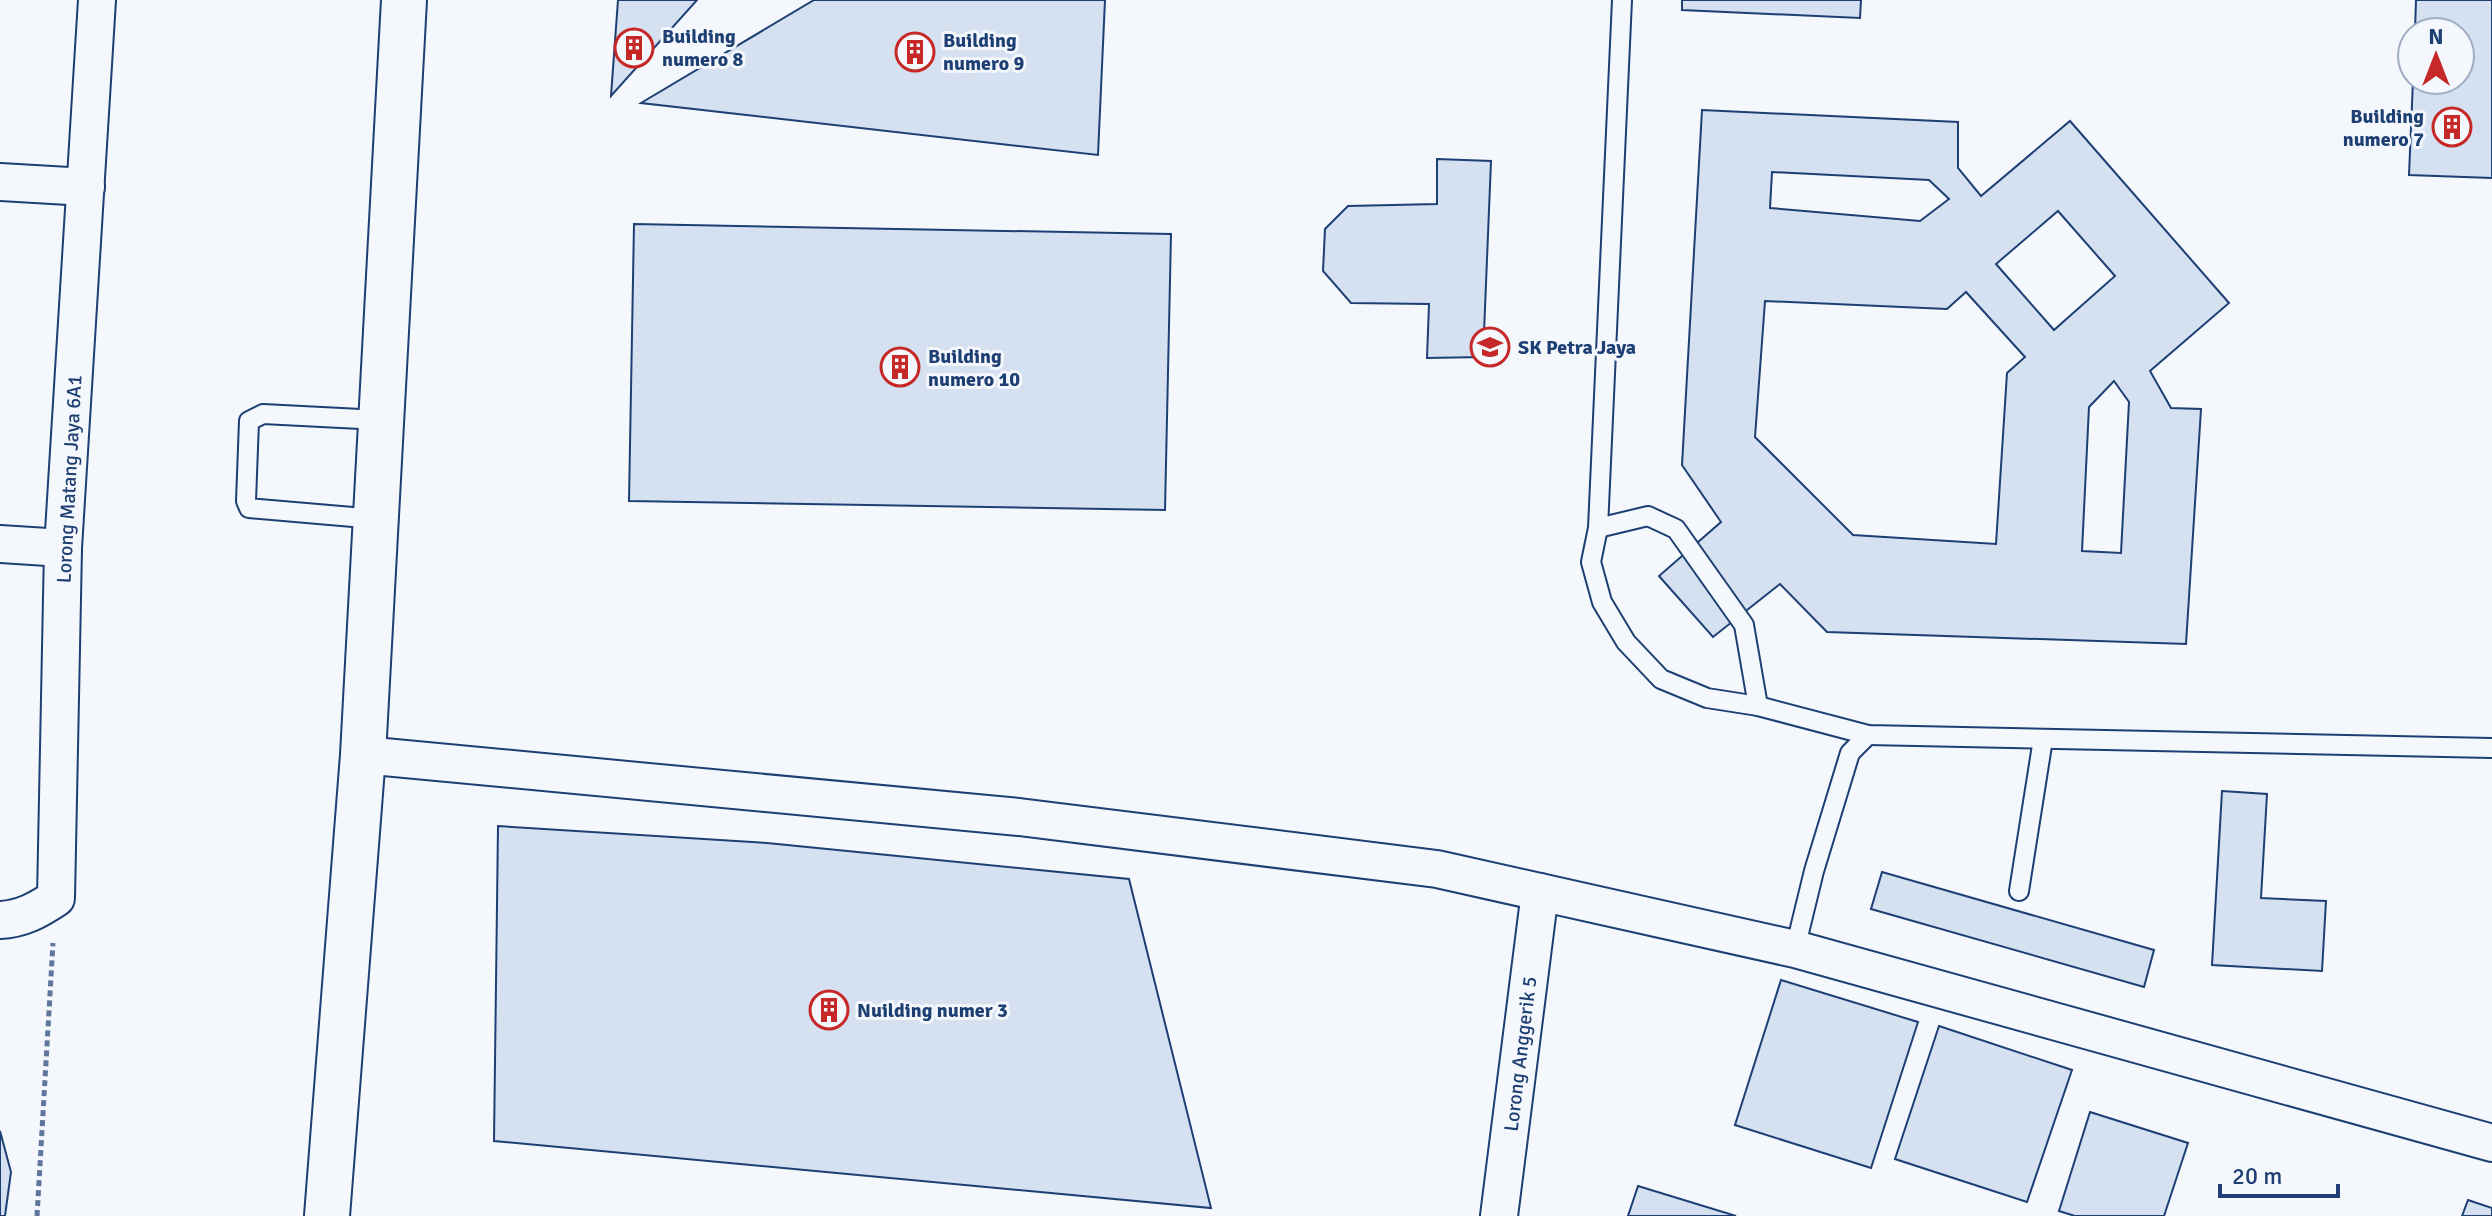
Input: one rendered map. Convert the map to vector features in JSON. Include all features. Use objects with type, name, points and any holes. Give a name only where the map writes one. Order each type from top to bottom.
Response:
[{"type":"street","name":"Lorong Matang Jaya 6A1","points":[[56,898],[63,548],[97,0]]},
{"type":"street","points":[[327,1216],[363,755],[404,0]]},
{"type":"street","points":[[0,182],[86,187]]},
{"type":"street","points":[[0,544],[63,548]]},
{"type":"street","points":[[363,755],[1019,817],[1437,869],[1795,949],[2492,1143]]},
{"type":"street","name":"Lorong Anggerik 5","points":[[1499,1216],[1540,892]]},
{"type":"street","points":[[0,920],[15,919],[37,911],[56,898]]},
{"type":"lane","points":[[1622,0],[1598,528],[1591,562],[1602,602],[1626,642],[1661,679],[1707,698],[1758,706],[1868,735],[2492,748]]},
{"type":"lane","points":[[376,519],[249,508],[246,501],[249,421],[263,414],[381,420]]},
{"type":"lane","points":[[1598,528],[1648,516],[1676,529],[1744,625],[1758,706]]},
{"type":"lane","points":[[1795,949],[1814,871],[1850,753],[1868,735]]},
{"type":"lane","points":[[2019,891],[2043,739]]},
{"type":"path","points":[[37,1216],[56,898]]},
{"type":"building","name":"Building numero 8","points":[[618,0],[697,0],[611,96]]},
{"type":"building","name":"Building numero 9","points":[[814,0],[1105,0],[1098,155],[641,103]]},
{"type":"building","points":[[1682,0],[1861,0],[1860,18],[1682,10]]},
{"type":"building","name":"Building numero 7","points":[[2416,0],[2492,0],[2492,178],[2409,175],[2412,96],[2476,96],[2476,16],[2416,16]]},
{"type":"building","points":[[1702,110],[1958,122],[1958,168],[1981,196],[2070,121],[2229,303],[2150,371],[2171,408],[2201,409],[2186,644],[1827,632],[1780,584],[1713,637],[1659,576],[1721,522],[1682,465]],"holes":[[[1772,172],[1929,180],[1949,199],[1920,221],[1770,208]],[[2058,211],[2115,276],[2054,330],[1996,264]],[[1966,292],[2025,357],[2007,373],[1996,544],[1853,535],[1755,437],[1765,301],[1947,309]],[[2114,381],[2129,402],[2121,553],[2082,551],[2089,407]]]},
{"type":"building","points":[[1437,159],[1491,161],[1483,357],[1427,358],[1429,304],[1351,303],[1323,271],[1325,229],[1348,206],[1437,204]]},
{"type":"building","name":"Building numero 10","points":[[634,224],[1171,234],[1165,510],[629,501]]},
{"type":"building","points":[[2222,791],[2267,794],[2261,898],[2326,901],[2322,971],[2212,965]]},
{"type":"building","name":"Nuilding numer 3","points":[[498,826],[767,843],[1129,879],[1211,1208],[494,1141]]},
{"type":"building","points":[[1882,872],[2154,950],[2144,987],[1871,909]]},
{"type":"building","points":[[1781,980],[1918,1022],[1871,1168],[1735,1125]]},
{"type":"building","points":[[1939,1026],[2072,1070],[2027,1202],[1895,1159]]},
{"type":"building","points":[[2090,1112],[2188,1143],[2164,1216],[2075,1216],[2059,1211]]},
{"type":"building","points":[[0,1131],[11,1172],[5,1216],[0,1216]]},
{"type":"building","points":[[1638,1186],[1736,1216],[1628,1216]]},
{"type":"building","points":[[2468,1200],[2492,1208],[2492,1216],[2462,1216]]},
{"type":"place","name":"Building numero 8","points":[[634,48]]},
{"type":"place","name":"Building numero 9","points":[[915,52]]},
{"type":"place","name":"Building numero 7","points":[[2452,127]]},
{"type":"place","name":"SK Petra Jaya","points":[[1490,347]]},
{"type":"place","name":"Building numero 10","points":[[900,367]]},
{"type":"place","name":"Nuilding numer 3","points":[[829,1010]]}]
